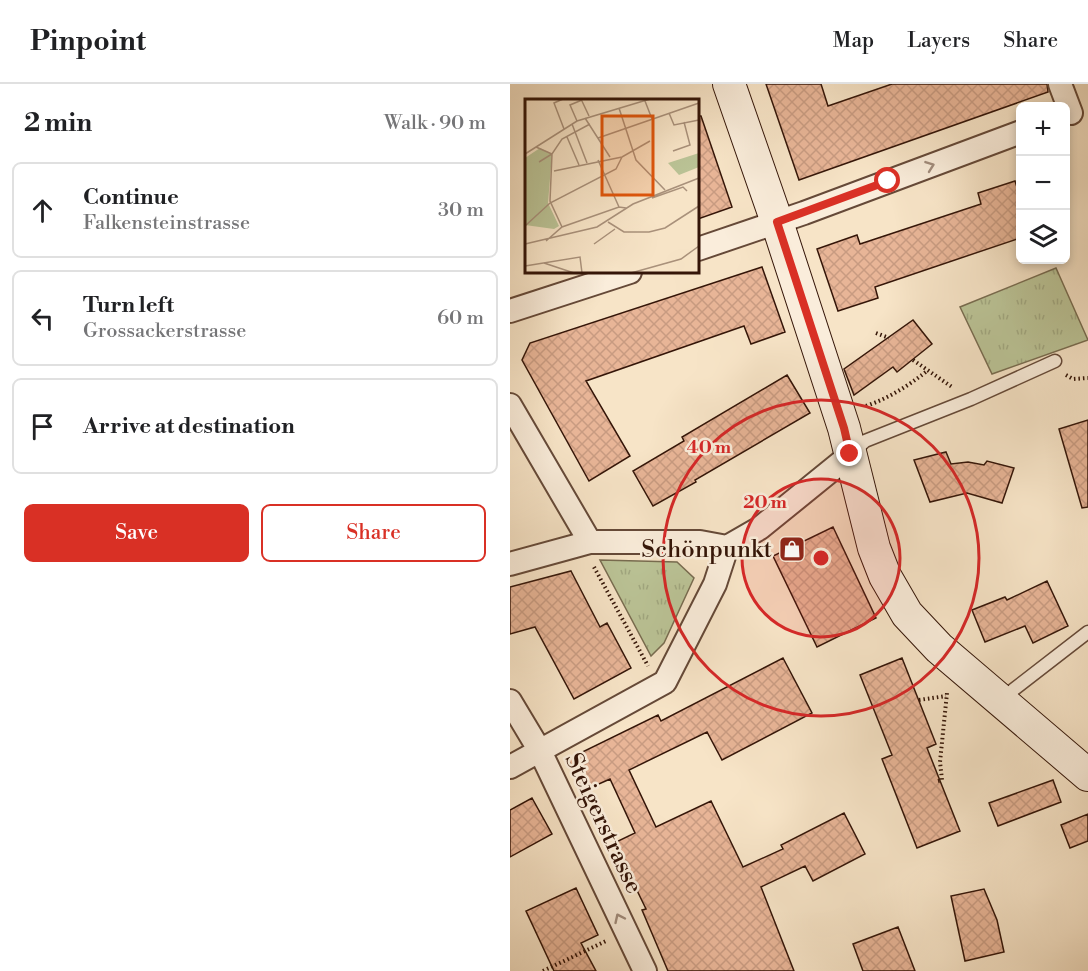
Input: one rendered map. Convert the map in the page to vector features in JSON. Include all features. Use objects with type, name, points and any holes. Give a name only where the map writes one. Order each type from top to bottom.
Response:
[{"type":"street","points":[[729,84],[844,428],[874,548],[885,576],[907,614],[939,648],[1088,775]]},
{"type":"street","points":[[1060,84],[1075,112]]},
{"type":"street","points":[[699,249],[1016,133]]},
{"type":"street","points":[[510,311],[627,273]]},
{"type":"street","points":[[510,405],[590,542]]},
{"type":"street","points":[[510,564],[590,542],[700,542],[727,547],[760,528],[850,454]]},
{"type":"street","points":[[510,767],[665,682],[715,584],[727,547]]},
{"type":"street","name":"Steigerstrasse","points":[[510,701],[540,751],[645,971]]},
{"type":"lane","points":[[850,454],[865,441],[971,399],[1055,361]]},
{"type":"lane","points":[[1013,690],[1088,632]]},
{"type":"path","points":[[876,333],[889,338]]},
{"type":"path","points":[[913,360],[971,399]]},
{"type":"path","points":[[856,408],[881,401],[927,371]]},
{"type":"path","points":[[590,542],[589,558],[651,672]]},
{"type":"path","points":[[938,781],[942,780],[940,762],[948,688]]},
{"type":"path","points":[[919,700],[946,696]]},
{"type":"path","points":[[543,971],[626,932]]},
{"type":"green space","points":[[1056,268],[1088,340],[992,374],[960,307]]},
{"type":"green space","points":[[600,560],[677,562],[694,578],[664,643],[651,656]]},
{"type":"building","points":[[766,84],[821,84],[828,106],[892,84],[1047,84],[1048,92],[799,180]]},
{"type":"building","points":[[699,116],[701,116],[732,207],[699,219]]},
{"type":"building","points":[[1015,181],[1016,239],[875,287],[878,298],[838,311],[817,249],[857,235],[860,244],[981,204],[978,193]]},
{"type":"building","points":[[762,267],[785,332],[751,344],[744,326],[586,381],[630,456],[589,481],[522,360],[530,343]]},
{"type":"building","points":[[913,320],[932,344],[897,372],[893,367],[854,395],[844,369]]},
{"type":"building","points":[[787,375],[810,413],[653,506],[633,471],[684,441],[682,437]]},
{"type":"building","points":[[1088,420],[1088,507],[1082,508],[1059,429]]},
{"type":"building","points":[[946,452],[951,464],[968,462],[984,465],[987,461],[1014,468],[1002,503],[967,493],[930,502],[914,460]]},
{"type":"building","points":[[833,527],[876,618],[817,647],[773,556]]},
{"type":"building","points":[[571,571],[600,627],[607,623],[631,668],[574,699],[535,627],[510,634],[510,587]]},
{"type":"building","points":[[1047,581],[1068,626],[1033,643],[1025,626],[985,642],[972,610],[1005,597],[1007,600]]},
{"type":"building","points":[[783,658],[812,713],[722,760],[707,732],[629,770],[656,827],[711,801],[743,867],[783,849],[781,845],[844,813],[865,854],[813,881],[805,866],[761,887],[794,971],[668,971],[642,910],[646,909],[614,843],[635,833],[610,779],[583,791],[568,759],[658,715],[661,721]]},
{"type":"building","points":[[902,658],[936,744],[927,748],[960,831],[917,848],[882,759],[892,755],[860,675]]},
{"type":"building","points":[[1053,780],[1061,802],[998,826],[989,803]]},
{"type":"building","points":[[532,798],[552,834],[510,857],[510,810]]},
{"type":"building","points":[[1088,814],[1088,841],[1070,848],[1061,825]]},
{"type":"building","points":[[576,888],[598,935],[581,943],[596,971],[554,971],[526,911]]},
{"type":"building","points":[[984,889],[997,920],[1004,952],[965,961],[951,896]]},
{"type":"building","points":[[898,927],[915,971],[863,971],[853,944]]},
{"type":"place","name":"Schönpunkt","points":[[792,549]]},
{"type":"route","points":[[850,454],[844,428],[777,222],[888,181]]}]
